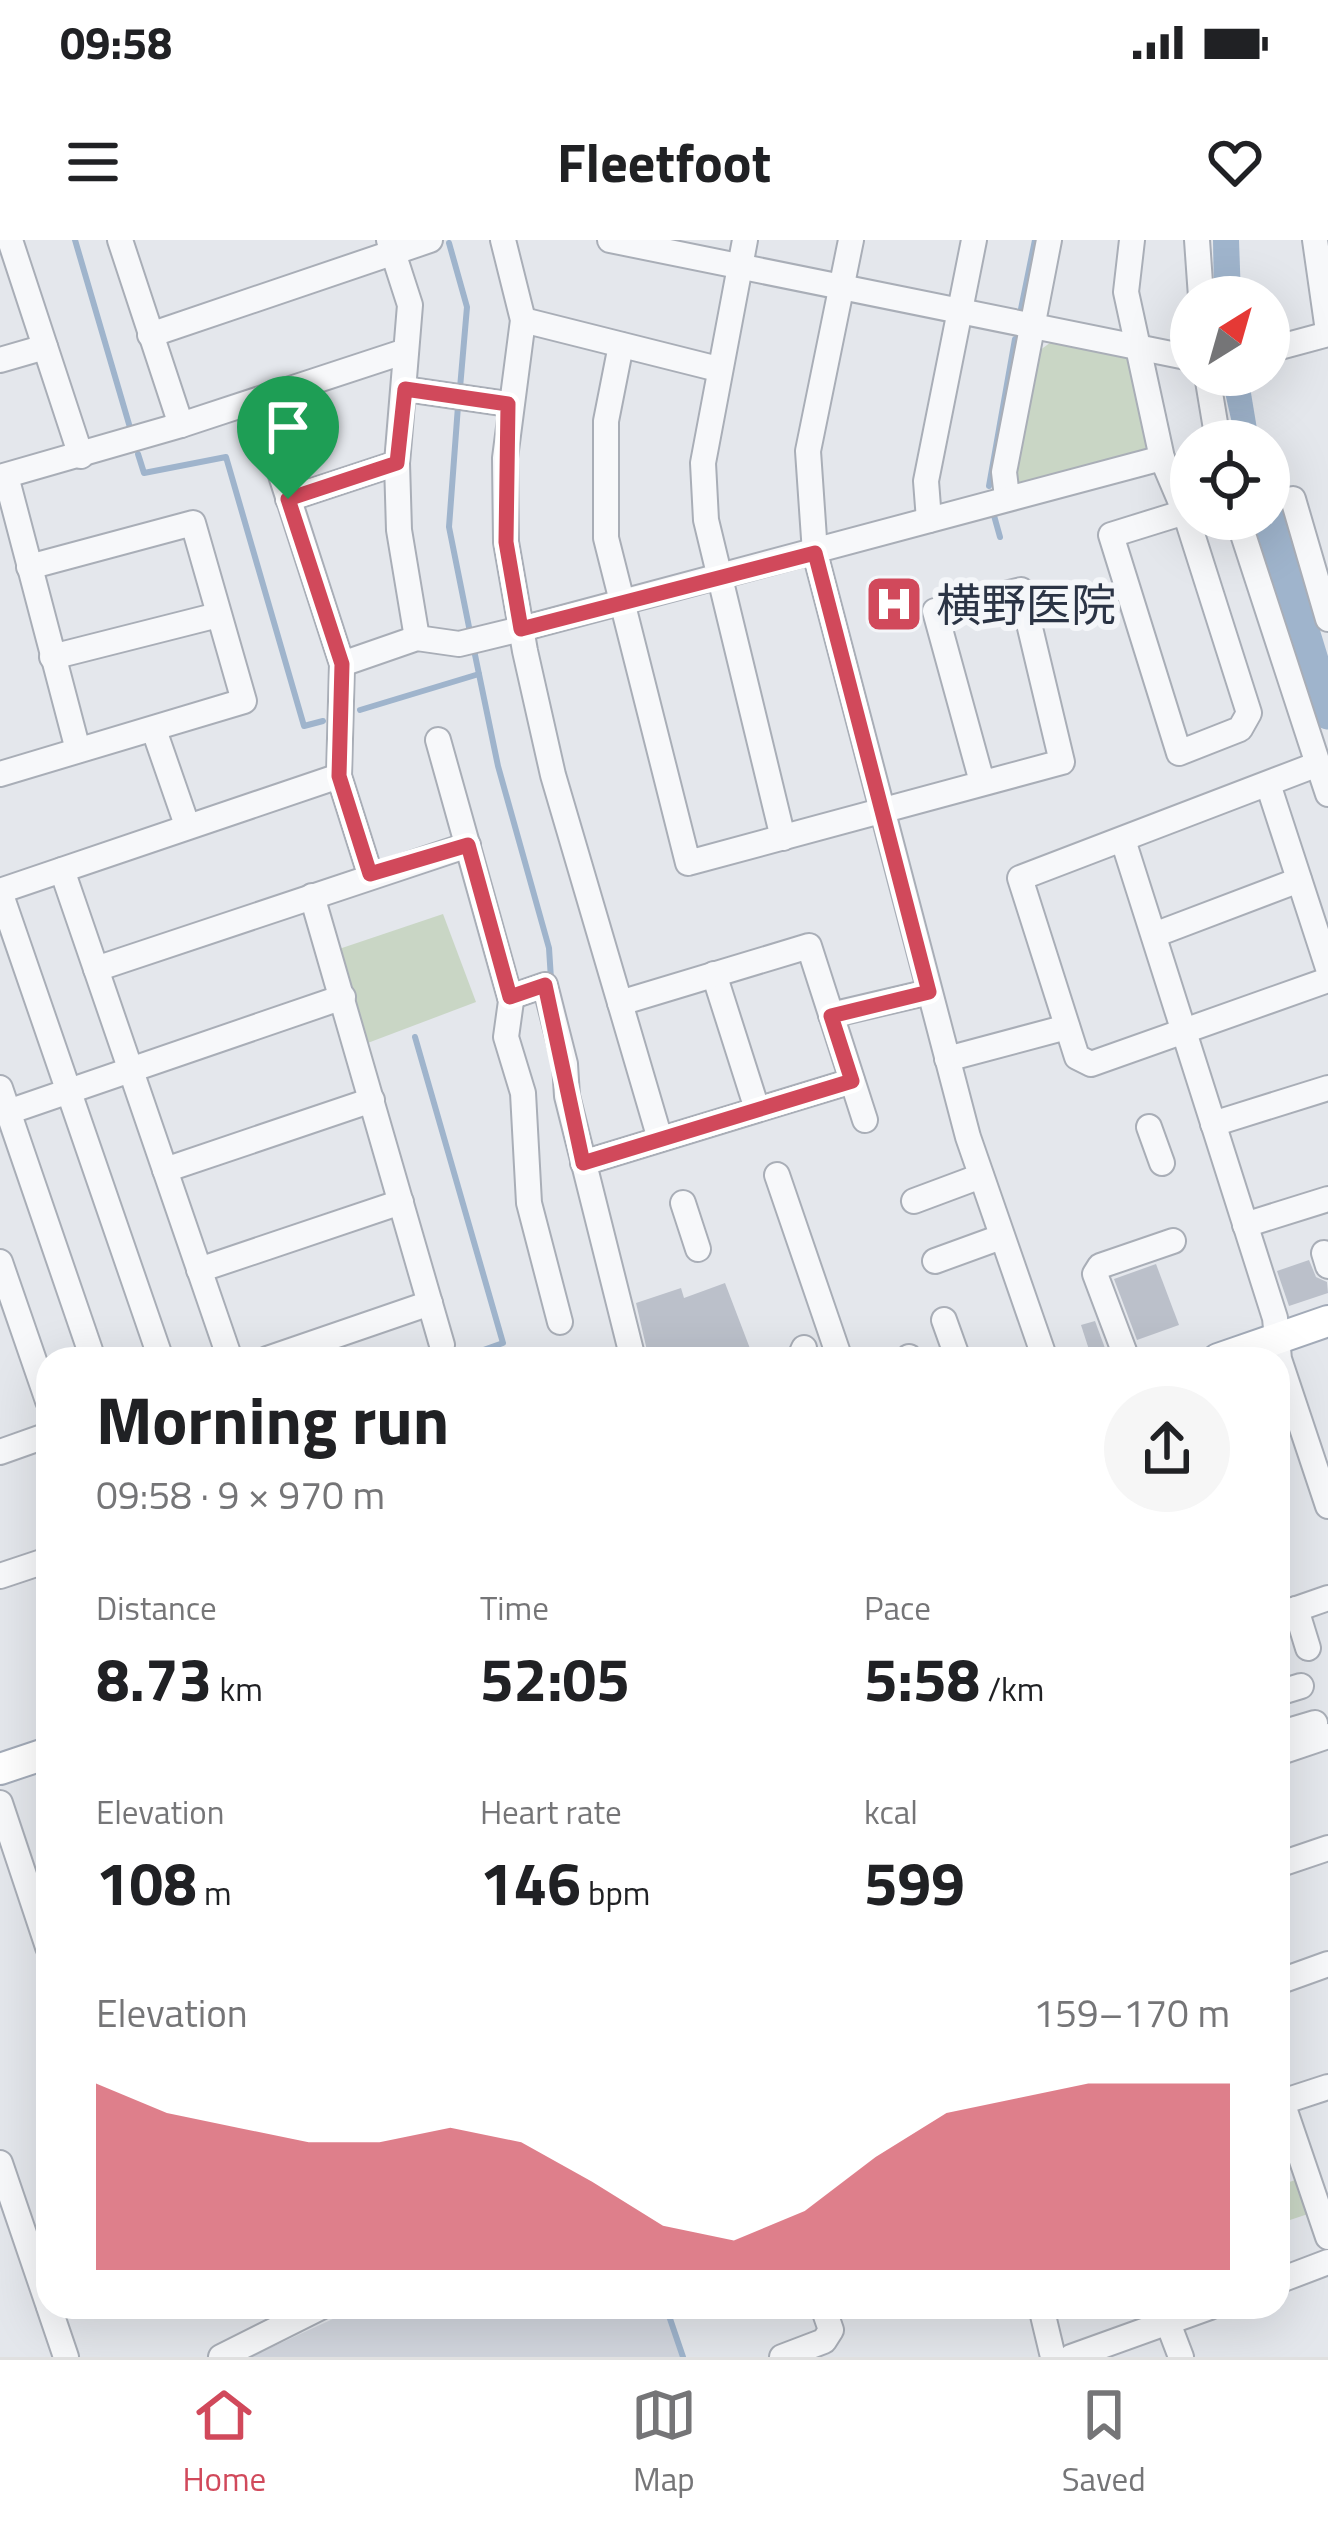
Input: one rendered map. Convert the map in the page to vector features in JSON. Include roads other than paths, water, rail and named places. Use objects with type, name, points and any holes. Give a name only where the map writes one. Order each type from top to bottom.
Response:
[{"type":"main road","points":[[1237,1347],[1328,1321]]},
{"type":"main road","points":[[0,1769],[36,1757]]},
{"type":"street","points":[[10,240],[10,270],[45,347],[81,456]]},
{"type":"street","points":[[120,240],[181,425]]},
{"type":"street","points":[[150,334],[391,246],[430,240]]},
{"type":"street","points":[[502,240],[523,320],[508,404],[506,542],[521,629],[553,775],[660,1139]]},
{"type":"street","points":[[610,240],[1170,354]]},
{"type":"street","points":[[745,240],[703,463],[716,576],[783,838]]},
{"type":"street","points":[[851,240],[808,451],[815,553],[947,1059],[1000,1237],[1041,1347]]},
{"type":"street","points":[[929,520],[926,482],[974,240]]},
{"type":"street","points":[[1007,497],[1004,472],[1049,240]]},
{"type":"street","points":[[1132,240],[1126,292],[1134,346],[1170,477]]},
{"type":"street","points":[[1197,240],[1200,276]]},
{"type":"street","points":[[1290,344],[1328,333],[1315,240]]},
{"type":"street","points":[[391,246],[410,305],[397,463],[399,530],[417,638]]},
{"type":"street","points":[[523,320],[718,368]]},
{"type":"street","points":[[621,345],[604,459],[606,538],[618,602],[688,863],[1062,762],[1021,590],[935,611],[982,782]]},
{"type":"street","points":[[0,360],[45,347]]},
{"type":"street","points":[[78,751],[3,477],[406,351]]},
{"type":"street","points":[[405,389],[508,404]]},
{"type":"street","points":[[257,401],[342,664],[339,776],[370,874]]},
{"type":"street","points":[[342,664],[417,638],[459,644],[521,629],[1162,458]]},
{"type":"street","points":[[288,499],[397,463]]},
{"type":"street","points":[[1293,499],[1328,620]]},
{"type":"street","points":[[1185,512],[1249,712],[1240,729],[1179,753],[1111,536],[1185,512]]},
{"type":"street","points":[[0,775],[244,701],[194,523],[28,567]]},
{"type":"street","points":[[1245,540],[1328,794]]},
{"type":"street","points":[[52,657],[218,615]]},
{"type":"street","points":[[154,730],[188,825]]},
{"type":"street","points":[[438,740],[510,997],[506,1037],[523,1093],[529,1203],[561,1321]]},
{"type":"street","points":[[1318,764],[1020,878],[1077,1058],[1091,1064],[1328,980]]},
{"type":"street","points":[[157,1347],[0,891],[339,776]]},
{"type":"street","points":[[1268,784],[1328,968]]},
{"type":"street","points":[[1123,840],[1210,1125],[1244,1225],[1265,1267],[1237,1347]]},
{"type":"street","points":[[96,970],[370,874],[468,845]]},
{"type":"street","points":[[62,870],[226,1347]]},
{"type":"street","points":[[1154,935],[1299,880]]},
{"type":"street","points":[[312,896],[442,1345]]},
{"type":"street","points":[[620,1003],[809,946],[865,1120]]},
{"type":"street","points":[[714,974],[757,1109]]},
{"type":"street","points":[[510,997],[545,985],[583,1163],[630,1347]]},
{"type":"street","points":[[831,1016],[929,992]]},
{"type":"street","points":[[89,1347],[4,1100],[69,1091],[343,997]]},
{"type":"street","points":[[947,1059],[1067,1027]]},
{"type":"street","points":[[583,1163],[852,1081]]},
{"type":"street","points":[[1210,1125],[1328,1088]]},
{"type":"street","points":[[165,1170],[372,1100]]},
{"type":"street","points":[[1149,1126],[1162,1163]]},
{"type":"street","points":[[777,1175],[836,1347]]},
{"type":"street","points":[[914,1201],[981,1176]]},
{"type":"street","points":[[1244,1225],[1328,1198]]},
{"type":"street","points":[[199,1270],[401,1202]]},
{"type":"street","points":[[683,1203],[698,1249]]},
{"type":"street","points":[[935,1261],[1000,1237]]},
{"type":"street","points":[[1121,1347],[1098,1303],[1095,1274],[1100,1266],[1173,1241]]},
{"type":"street","points":[[0,1262],[36,1366]]},
{"type":"street","points":[[309,1347],[430,1303]]},
{"type":"street","points":[[944,1320],[954,1347]]},
{"type":"street","points":[[1290,1382],[1318,1444],[1328,1506]]},
{"type":"street","points":[[0,1452],[36,1440]]},
{"type":"street","points":[[0,1576],[36,1563]]},
{"type":"street","points":[[1290,1611],[1328,1598]]},
{"type":"street","points":[[1290,1613],[1309,1648]]},
{"type":"street","points":[[1290,1733],[1321,1729]]},
{"type":"street","points":[[1290,1746],[1321,1729]]},
{"type":"street","points":[[0,1803],[36,1911]]},
{"type":"street","points":[[1290,1861],[1328,1847]]},
{"type":"street","points":[[1290,1978],[1328,1964]]},
{"type":"street","points":[[1290,2094],[1328,2086]]},
{"type":"street","points":[[1290,2125],[1328,2237]]},
{"type":"street","points":[[0,2163],[36,2268]]},
{"type":"street","points":[[1290,2276],[1328,2262]]},
{"type":"street","points":[[53,2319],[66,2357]]},
{"type":"street","points":[[221,2357],[297,2319]]},
{"type":"street","points":[[782,2357],[824,2341],[831,2330],[827,2319]]},
{"type":"street","points":[[1044,2319],[1053,2357]]},
{"type":"street","points":[[1071,2357],[1178,2319]]},
{"type":"street","points":[[1168,2323],[1181,2357]]},
{"type":"water","points":[[1213,240],[1239,240],[1240,276],[1214,276]]},
{"type":"water","points":[[1226,396],[1252,396],[1256,420],[1231,420]]},
{"type":"water","points":[[1262,540],[1286,540],[1298,577],[1288,616]]},
{"type":"waterway","points":[[75,240],[131,431]]},
{"type":"waterway","points":[[1021,309],[1035,240]]},
{"type":"waterway","points":[[449,243],[467,307],[460,388]]},
{"type":"waterway","points":[[989,486],[1015,339]]},
{"type":"waterway","points":[[458,406],[449,527],[470,632]]},
{"type":"waterway","points":[[138,454],[144,473],[226,457],[304,726],[323,721]]},
{"type":"waterway","points":[[993,512],[1000,537]]},
{"type":"waterway","points":[[1275,540],[1328,713]]},
{"type":"waterway","points":[[474,650],[498,766],[549,948],[551,979]]},
{"type":"waterway","points":[[360,710],[479,674]]},
{"type":"waterway","points":[[415,1037],[503,1343],[492,1347]]},
{"type":"waterway","points":[[670,2319],[683,2357]]},
{"type":"place","name":"横野医院","points":[[894,604]]}]
